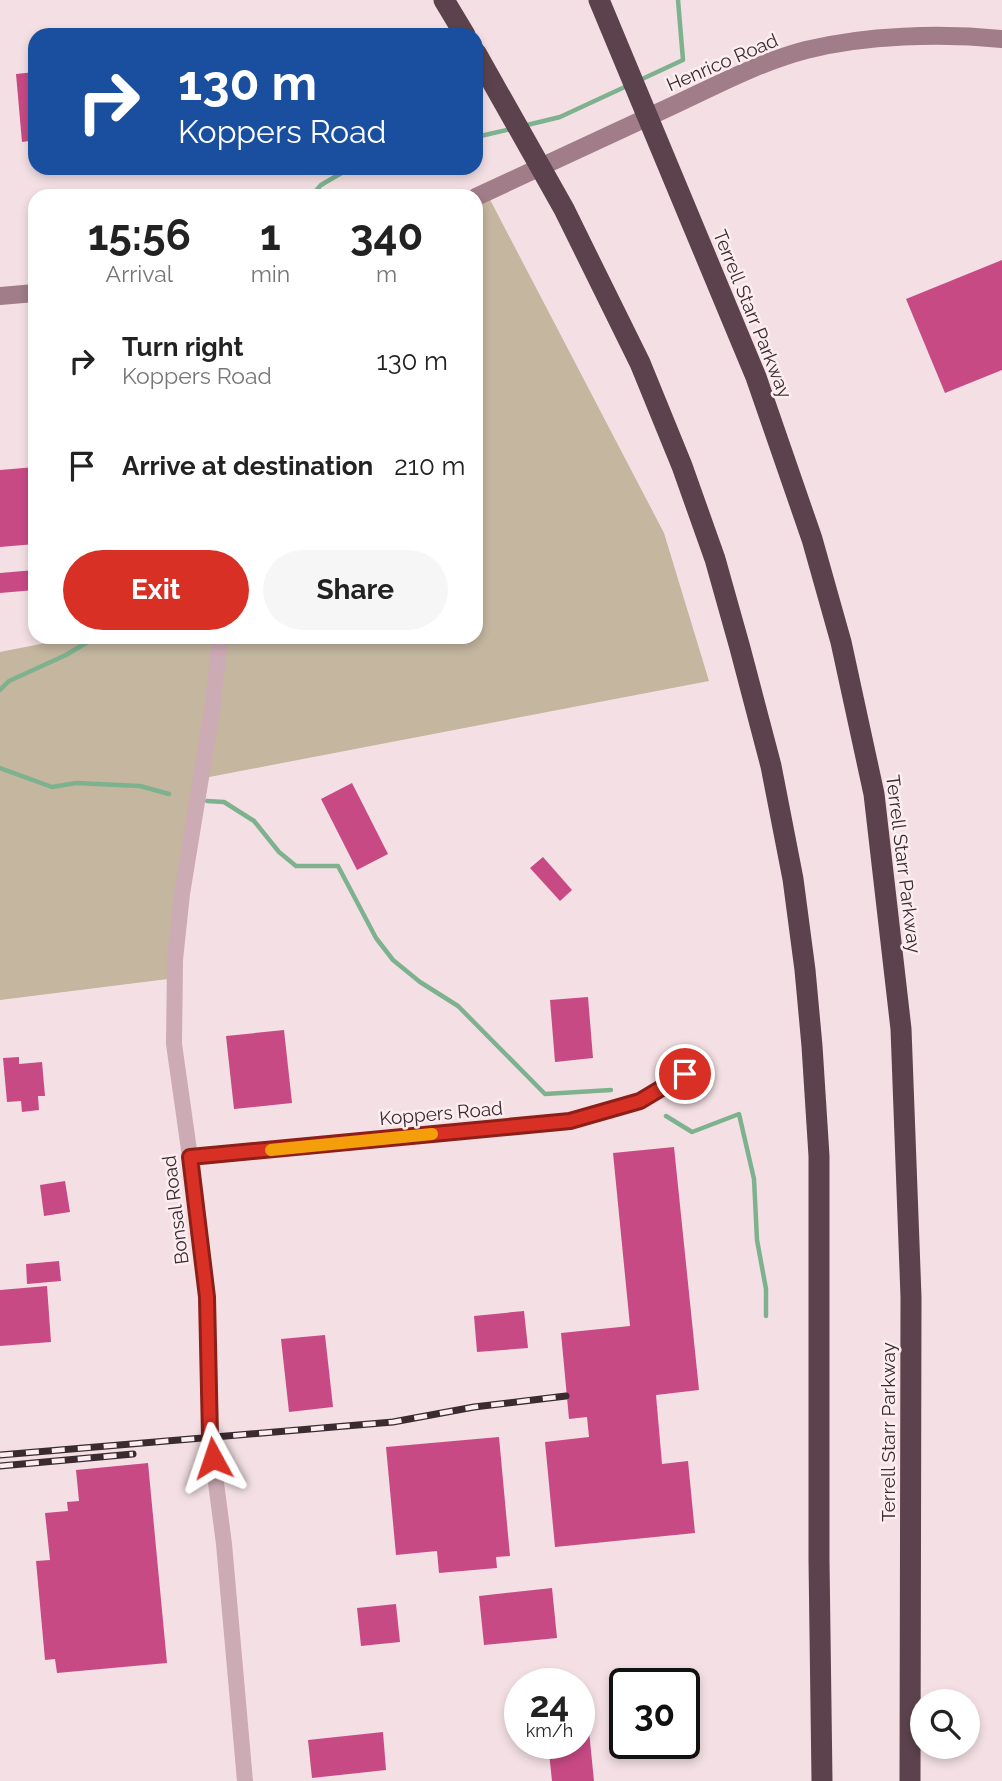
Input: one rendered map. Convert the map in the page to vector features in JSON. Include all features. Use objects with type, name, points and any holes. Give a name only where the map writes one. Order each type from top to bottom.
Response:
[{"type":"highway","points":[[444,0],[461,28]]},
{"type":"highway","name":"Terrell Starr Parkway","points":[[599,0],[756,377],[812,539],[841,642],[874,794],[901,1029],[911,1297],[910,1781]]},
{"type":"highway","points":[[483,65],[539,162],[640,363],[682,466],[715,559],[771,766],[793,879],[809,1008],[819,1156],[821,1781]]},
{"type":"street","name":"Henrico Road","points":[[483,194],[749,70],[806,50],[856,41],[916,36],[1002,39]]},
{"type":"street","points":[[0,296],[28,294]]},
{"type":"street","name":"Bonsal Road","points":[[219,644],[213,704],[182,894],[175,960],[174,1044],[207,1297],[210,1437],[223,1544],[245,1781]]},
{"type":"street","name":"Koppers Road","points":[[190,1157],[570,1121],[640,1101],[685,1074]]},
{"type":"shaded area","points":[[485,190],[664,533],[709,681],[199,779],[168,979],[0,1000],[0,652],[41,644],[483,644]]},
{"type":"building","points":[[28,73],[28,141],[22,142],[16,74]]},
{"type":"building","points":[[1002,260],[1002,370],[945,393],[906,299]]},
{"type":"building","points":[[28,468],[28,545],[0,547],[0,470]]},
{"type":"building","points":[[28,571],[28,591],[0,593],[0,573]]},
{"type":"building","points":[[352,783],[388,854],[357,870],[321,799]]},
{"type":"building","points":[[543,857],[572,890],[560,901],[530,868]]},
{"type":"building","points":[[588,997],[593,1058],[555,1062],[550,1000]]},
{"type":"building","points":[[284,1030],[292,1103],[234,1109],[226,1036]]},
{"type":"building","points":[[19,1057],[19,1064],[42,1062],[45,1096],[38,1096],[39,1110],[22,1112],[21,1101],[7,1102],[3,1058]]},
{"type":"building","points":[[674,1147],[699,1390],[656,1395],[662,1464],[688,1461],[695,1533],[555,1547],[545,1442],[589,1437],[587,1417],[569,1419],[561,1333],[630,1326],[613,1153]]},
{"type":"building","points":[[65,1181],[70,1212],[44,1216],[40,1185]]},
{"type":"building","points":[[59,1261],[61,1281],[27,1284],[26,1264]]},
{"type":"building","points":[[47,1286],[51,1342],[0,1346],[0,1290]]},
{"type":"building","points":[[524,1311],[528,1348],[477,1352],[474,1316]]},
{"type":"building","points":[[325,1335],[333,1407],[289,1412],[281,1339]]},
{"type":"building","points":[[499,1437],[510,1556],[496,1557],[497,1568],[439,1573],[437,1551],[396,1555],[386,1447]]},
{"type":"building","points":[[148,1463],[167,1663],[57,1673],[55,1659],[45,1660],[36,1561],[50,1560],[45,1513],[68,1511],[67,1502],[79,1501],[76,1470]]},
{"type":"building","points":[[552,1588],[557,1638],[484,1645],[479,1596]]},
{"type":"building","points":[[396,1604],[400,1642],[361,1646],[357,1608]]},
{"type":"building","points":[[383,1732],[386,1770],[312,1778],[308,1740]]},
{"type":"building","points":[[550,1759],[592,1759],[594,1781],[552,1781]]},
{"type":"waterway","points":[[640,80],[683,60],[678,0]]},
{"type":"waterway","points":[[523,126],[560,117],[629,85]]},
{"type":"waterway","points":[[483,135],[511,129]]},
{"type":"waterway","points":[[317,189],[338,175]]},
{"type":"waterway","points":[[0,690],[9,681],[84,644]]},
{"type":"waterway","points":[[0,768],[52,787],[76,783],[140,786],[169,794]]},
{"type":"waterway","points":[[207,801],[224,802],[254,821],[279,852],[296,866],[338,866],[376,938],[393,960],[420,982],[458,1006],[545,1094],[611,1090]]},
{"type":"waterway","points":[[666,1116],[692,1132],[739,1114],[754,1179],[757,1240],[766,1289],[766,1316]]},
{"type":"railway","points":[[0,1455],[393,1422],[474,1407],[566,1396]]},
{"type":"railway","points":[[0,1466],[133,1454]]},
{"type":"slow traffic","points":[[271,1150],[432,1134]]},
{"type":"route","points":[[213,1458],[210,1437],[207,1297],[190,1157],[570,1121],[640,1101],[685,1074]]}]
